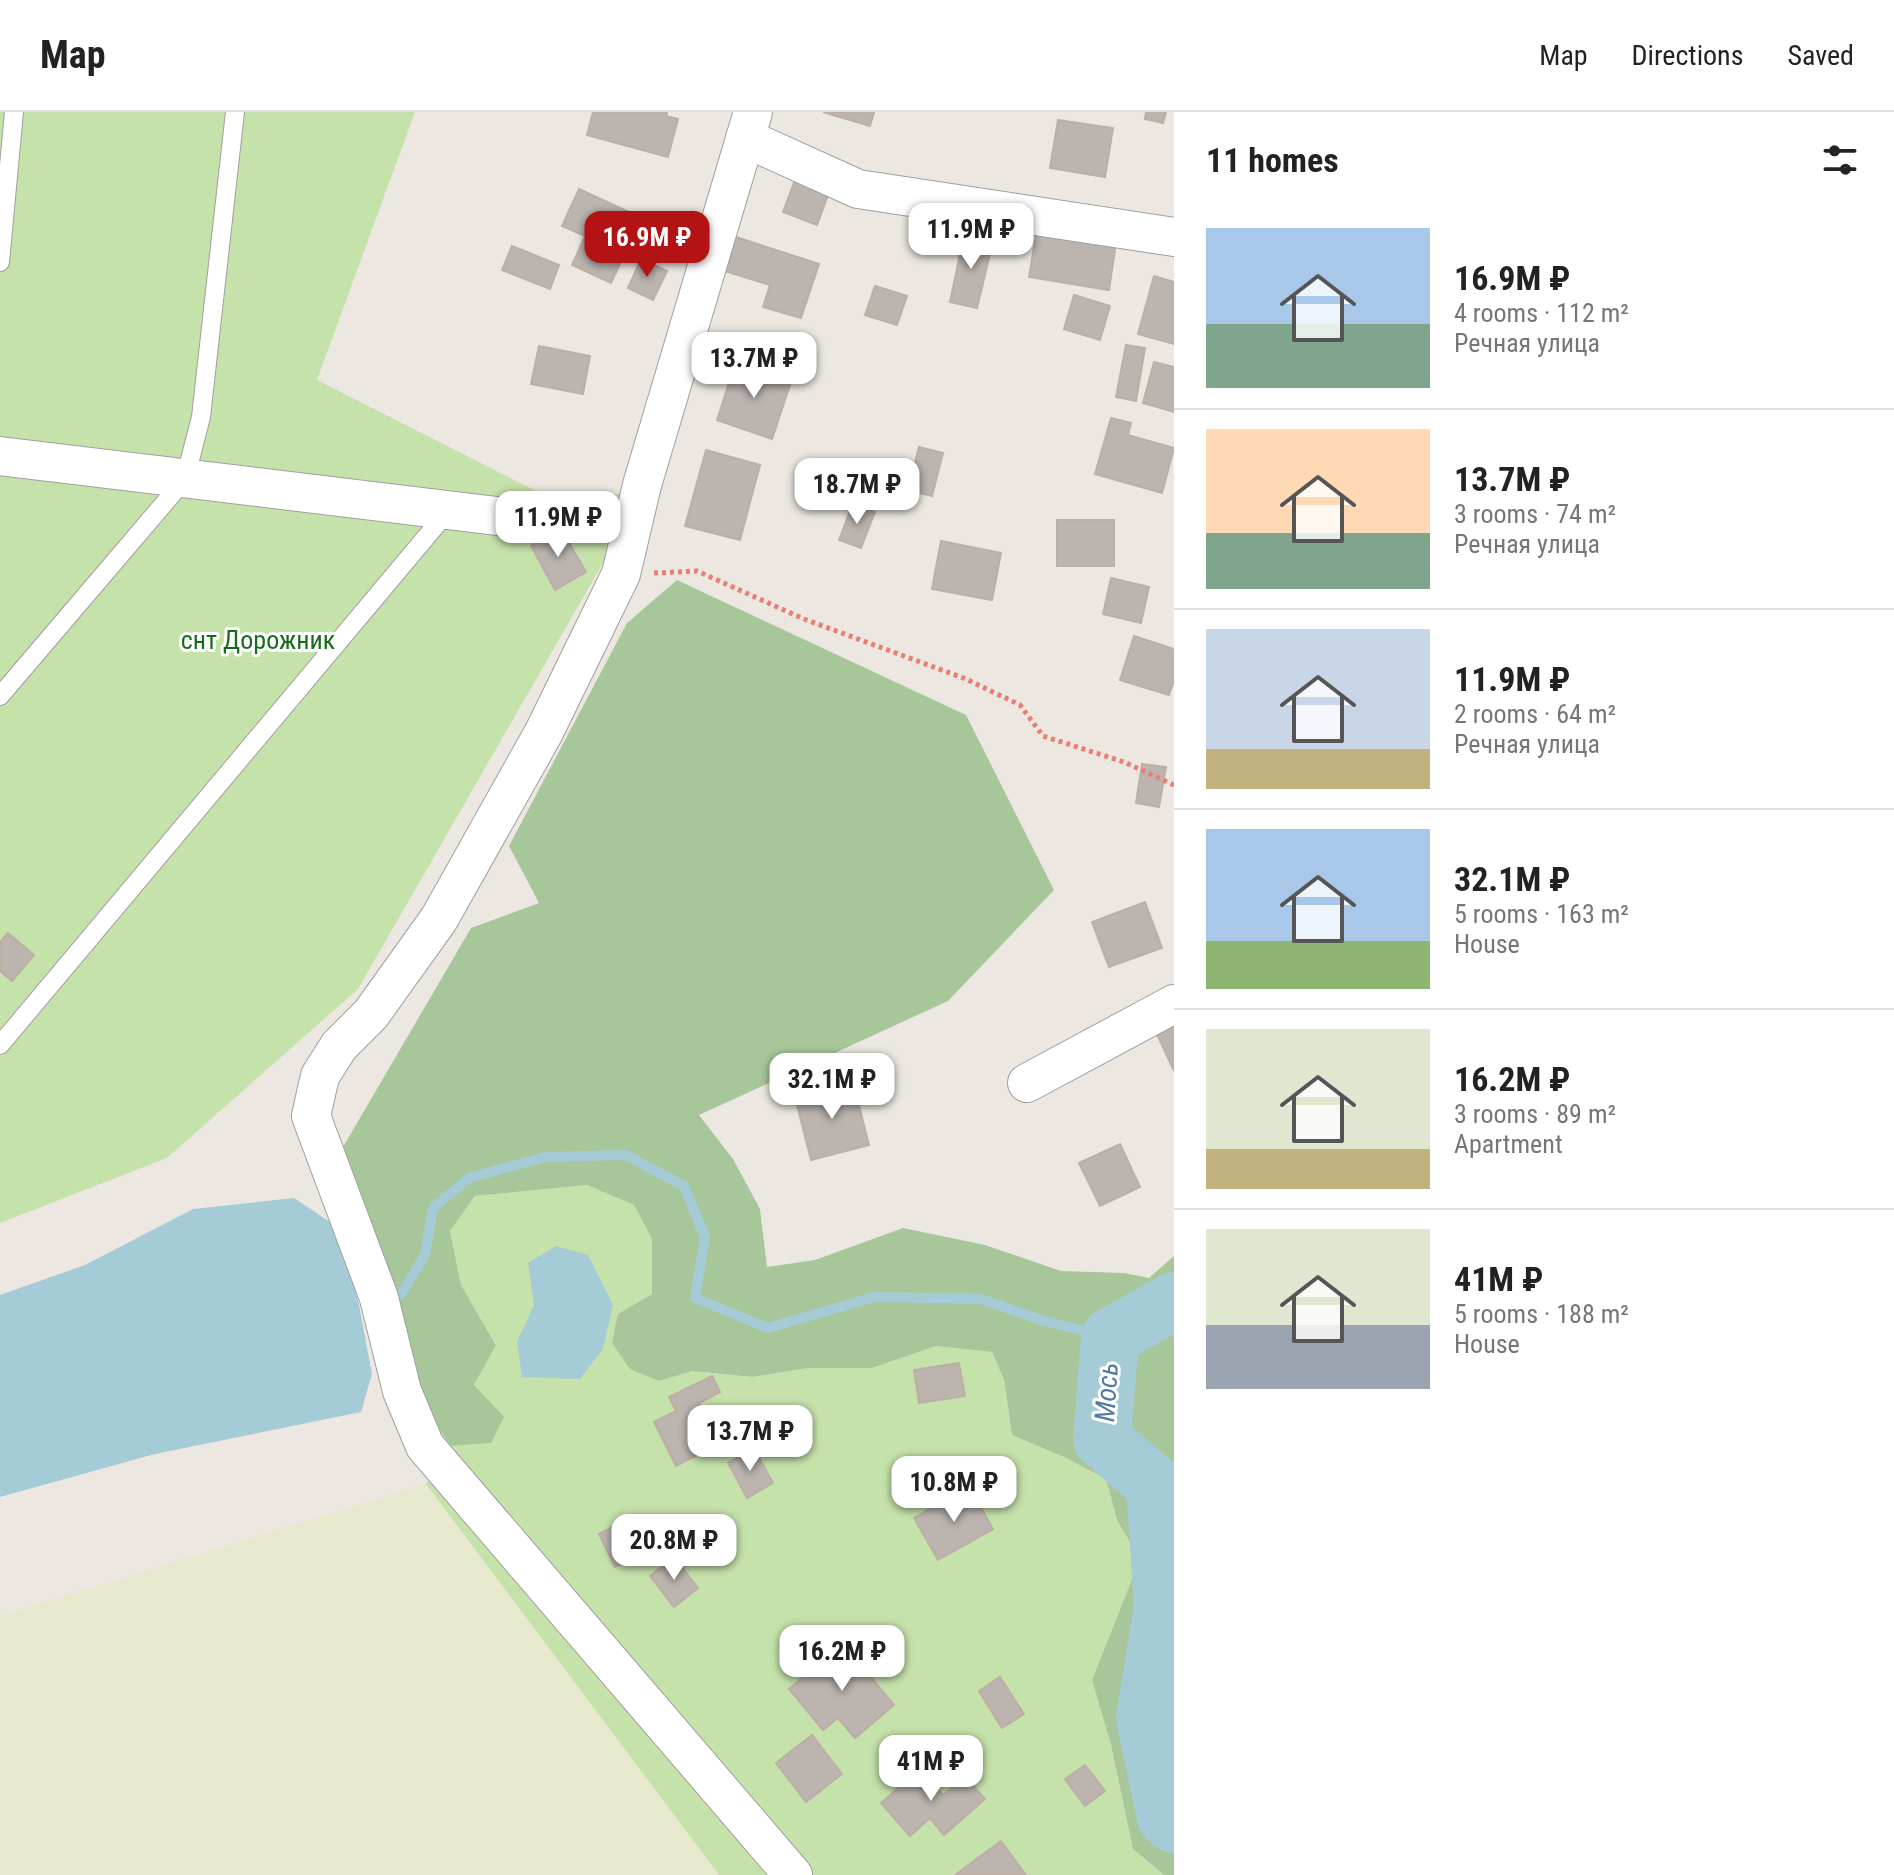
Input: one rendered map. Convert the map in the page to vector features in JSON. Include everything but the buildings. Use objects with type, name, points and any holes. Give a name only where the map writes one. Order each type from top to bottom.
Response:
[{"type":"street","points":[[793,1875],[425,1446],[402,1391],[379,1298],[311,1116],[320,1076],[339,1046],[371,1014],[439,919],[544,732],[621,574],[642,485],[749,125],[858,189],[1174,237]]},
{"type":"street","points":[[0,456],[505,517]]},
{"type":"street","points":[[1027,1083],[1174,1004]]},
{"type":"lane","points":[[0,262],[14,112]]},
{"type":"lane","points":[[0,696],[185,479],[201,417],[235,112]]},
{"type":"lane","points":[[0,1045],[448,511]]},
{"type":"path","points":[[621,574],[697,571],[804,619],[966,679],[1020,705],[1043,736],[1124,762],[1174,785]]},
{"type":"green space","name":"снт Дорожник","points":[[0,112],[415,112],[317,380],[542,494],[622,494],[611,549],[358,989],[167,1158],[0,1223]]},
{"type":"green space","points":[[677,580],[966,715],[1054,890],[948,1001],[699,1115],[733,1159],[760,1209],[767,1267],[815,1260],[903,1228],[985,1245],[1061,1271],[1124,1273],[1149,1278],[1174,1256],[1174,1875],[1164,1875],[1133,1849],[1111,1745],[1092,1680],[1140,1559],[1117,1520],[1106,1479],[1012,1435],[1004,1380],[992,1352],[936,1346],[872,1368],[808,1368],[753,1377],[692,1371],[659,1381],[630,1369],[612,1343],[618,1314],[652,1294],[652,1239],[634,1205],[587,1185],[475,1196],[450,1231],[461,1285],[496,1345],[474,1385],[504,1417],[491,1443],[451,1446],[428,1414],[347,1180],[343,1147],[471,928],[539,903],[509,846],[627,623]]},
{"type":"green space","points":[[587,1185],[634,1205],[652,1239],[652,1294],[618,1314],[658,1381],[692,1371],[753,1377],[808,1368],[872,1368],[936,1346],[992,1352],[1004,1380],[1012,1435],[1106,1479],[1117,1520],[1140,1559],[1092,1680],[1111,1745],[1133,1849],[1164,1875],[719,1875],[426,1484],[451,1446],[491,1443],[474,1385],[496,1344],[461,1285],[450,1231],[475,1196]]},
{"type":"green space","points":[[426,1484],[719,1875],[0,1875],[0,1616]]},
{"type":"water","points":[[294,1198],[339,1228],[359,1305],[372,1374],[361,1412],[155,1454],[0,1497],[0,1295],[85,1265],[193,1209]]},
{"type":"water","points":[[556,1246],[588,1255],[613,1305],[603,1349],[580,1379],[522,1377],[517,1342],[534,1305],[528,1263]]},
{"type":"waterway","points":[[401,1294],[425,1255],[433,1208],[469,1178],[545,1157],[626,1155],[684,1186],[705,1237],[695,1298],[768,1328],[874,1297],[981,1299],[1044,1321],[1110,1337]]},
{"type":"waterway","name":"Мось","points":[[1174,1301],[1110,1337],[1102,1439],[1155,1485],[1163,1606],[1145,1718],[1166,1817],[1174,1824]]}]
